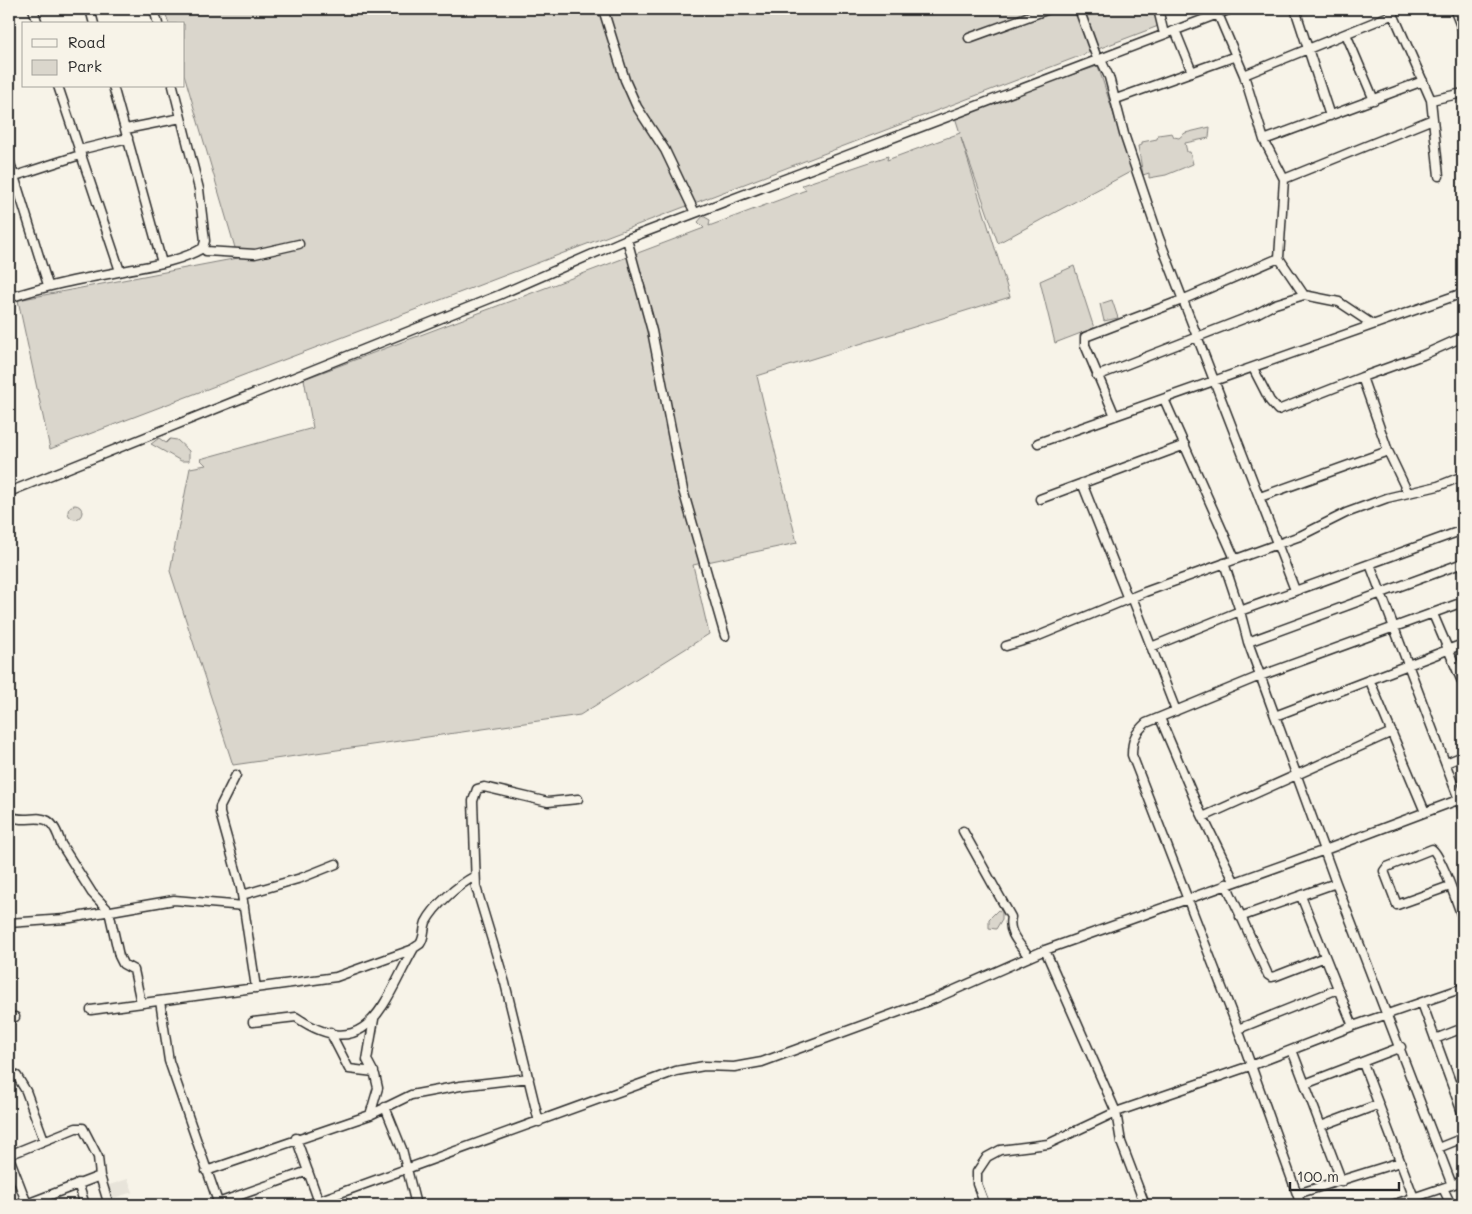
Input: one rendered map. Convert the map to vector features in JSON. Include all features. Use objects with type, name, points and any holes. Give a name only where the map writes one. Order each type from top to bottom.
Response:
[{"type":"street","points":[[34,9],[37,22]]},
{"type":"street","points":[[90,9],[93,22]]},
{"type":"street","points":[[154,9],[157,22]]},
{"type":"street","points":[[604,9],[625,80],[633,98],[653,135],[665,150],[695,212]]},
{"type":"street","points":[[969,38],[1049,9]]},
{"type":"street","points":[[1079,9],[1116,99],[1124,134],[1144,197],[1182,300],[1295,590]]},
{"type":"street","points":[[1158,9],[1164,34]]},
{"type":"street","points":[[9,492],[499,295],[627,239],[695,212],[1231,9]]},
{"type":"street","points":[[1295,9],[1330,116]]},
{"type":"street","points":[[1456,9],[1463,31]]},
{"type":"street","points":[[1244,75],[1346,34],[1392,12],[1431,100],[1439,176]]},
{"type":"street","points":[[1218,14],[1244,75],[1264,140],[1284,179],[1279,258],[1304,294]]},
{"type":"street","points":[[1175,30],[1192,72]]},
{"type":"street","points":[[1346,34],[1374,100]]},
{"type":"street","points":[[1116,99],[1236,56]]},
{"type":"street","points":[[1264,140],[1423,81]]},
{"type":"street","points":[[59,88],[120,271]]},
{"type":"street","points":[[114,88],[162,263]]},
{"type":"street","points":[[9,298],[48,285],[162,263],[192,254],[203,248],[205,240],[203,213],[174,88]]},
{"type":"street","points":[[1431,100],[1463,93]]},
{"type":"street","points":[[11,178],[127,134],[181,118]]},
{"type":"street","points":[[1284,179],[1433,119]]},
{"type":"street","points":[[9,160],[11,178],[48,285]]},
{"type":"street","points":[[627,239],[652,331],[683,490],[725,636]]},
{"type":"street","points":[[203,248],[206,251],[255,254],[299,244]]},
{"type":"street","points":[[1114,416],[1085,344],[1084,340],[1087,335],[1182,300],[1279,258]]},
{"type":"street","points":[[1038,443],[1463,293]]},
{"type":"street","points":[[1097,376],[1304,294],[1338,302],[1372,324]]},
{"type":"street","points":[[1253,368],[1270,401],[1278,410],[1423,355],[1463,337]]},
{"type":"street","points":[[1362,377],[1388,451],[1408,493]]},
{"type":"street","points":[[1164,398],[1236,559]]},
{"type":"street","points":[[1040,499],[1185,445]]},
{"type":"street","points":[[1260,497],[1388,451]]},
{"type":"street","points":[[1006,646],[1278,544],[1346,514],[1408,493],[1438,486],[1463,476]]},
{"type":"street","points":[[1082,483],[1176,711]]},
{"type":"street","points":[[1151,647],[1295,590],[1463,530]]},
{"type":"street","points":[[1224,563],[1248,642],[1336,884],[1401,1047],[1452,1185]]},
{"type":"street","points":[[1248,642],[1463,563]]},
{"type":"street","points":[[1370,564],[1461,798],[1463,810]]},
{"type":"street","points":[[1301,1205],[1238,1029],[1132,755],[1132,742],[1137,732],[1146,723],[1260,676],[1463,602]]},
{"type":"street","points":[[1433,614],[1447,651],[1463,684]]},
{"type":"street","points":[[1275,716],[1410,666],[1463,644]]},
{"type":"street","points":[[1370,681],[1425,812]]},
{"type":"street","points":[[1160,718],[1230,883],[1240,917],[1265,970],[1271,977],[1325,957]]},
{"type":"street","points":[[1203,817],[1392,732]]},
{"type":"street","points":[[1446,762],[1463,756]]},
{"type":"street","points":[[236,775],[220,806],[220,813],[242,895],[256,988]]},
{"type":"street","points":[[539,1122],[505,983],[478,897],[475,876],[473,801],[477,789],[484,787],[548,802],[578,798]]},
{"type":"street","points":[[307,1205],[319,1203],[676,1071],[704,1066],[734,1067],[762,1062],[934,999],[1045,950],[1325,850],[1461,798]]},
{"type":"street","points":[[9,816],[14,819],[43,818],[48,820],[92,893],[110,911],[119,956],[123,964],[134,970],[141,1003]]},
{"type":"street","points":[[964,831],[1011,917],[1009,926],[1011,933],[1029,957]]},
{"type":"street","points":[[1450,886],[1397,905],[1384,871],[1387,867],[1432,849],[1436,852],[1450,886],[1463,919]]},
{"type":"street","points":[[242,895],[301,878],[336,864]]},
{"type":"street","points":[[253,1022],[296,1017],[311,1027],[345,1036],[359,1032],[374,1019],[414,948],[424,939],[426,923],[452,891],[475,876]]},
{"type":"street","points":[[1240,917],[1336,884]]},
{"type":"street","points":[[1301,896],[1353,1026]]},
{"type":"street","points":[[9,923],[65,919],[174,900],[244,906]]},
{"type":"street","points":[[91,1010],[336,977],[414,948]]},
{"type":"street","points":[[1045,950],[1116,1112],[1121,1142],[1145,1205]]},
{"type":"street","points":[[985,1205],[977,1184],[977,1172],[987,1157],[1000,1150],[1048,1144],[1116,1112],[1250,1066],[1353,1026],[1463,988]]},
{"type":"street","points":[[1238,1029],[1338,989]]},
{"type":"street","points":[[160,1000],[169,1061],[218,1204],[308,1171]]},
{"type":"street","points":[[1422,1003],[1463,1115]]},
{"type":"street","points":[[370,1115],[378,1088],[374,1072],[367,1060],[374,1019]]},
{"type":"street","points":[[1435,1039],[1463,1028]]},
{"type":"street","points":[[330,1032],[349,1069],[374,1072]]},
{"type":"street","points":[[1305,1084],[1401,1047]]},
{"type":"street","points":[[1292,1050],[1342,1182]]},
{"type":"street","points":[[1362,1063],[1414,1198]]},
{"type":"street","points":[[9,1073],[17,1076],[26,1091],[44,1140]]},
{"type":"street","points":[[206,1172],[296,1138],[370,1115],[411,1095],[529,1078]]},
{"type":"street","points":[[1453,1087],[1463,1083]]},
{"type":"street","points":[[1321,1126],[1377,1105]]},
{"type":"street","points":[[385,1107],[408,1169],[416,1205]]},
{"type":"street","points":[[100,1176],[78,1183],[43,1201],[25,1205],[9,1156],[44,1140],[76,1128],[83,1128],[98,1157],[100,1176],[109,1205]]},
{"type":"street","points":[[296,1138],[319,1203]]},
{"type":"street","points":[[1438,1148],[1463,1138]]},
{"type":"street","points":[[1297,1194],[1342,1182],[1400,1162]]},
{"type":"street","points":[[1392,1205],[1463,1181]]},
{"type":"street","points":[[78,1183],[85,1205]]},
{"type":"street","points":[[1444,1188],[1451,1205]]},
{"type":"shaded area","points":[[128,1179],[133,1192],[110,1199],[106,1186]]},
{"type":"green space","points":[[164,9],[1157,9],[1161,25],[50,449],[18,300],[238,258],[185,77],[185,22],[168,22]]},
{"type":"green space","points":[[1098,66],[1132,171],[998,243],[961,138],[1010,297],[757,376],[797,543],[693,565],[709,634],[580,715],[233,765],[170,571],[190,468],[206,465],[200,459],[313,428],[304,379],[704,228],[698,222],[703,216],[710,220],[709,226],[806,190],[802,185],[888,156],[887,160],[960,133],[954,114]]},
{"type":"green space","points":[[1210,127],[1209,138],[1185,143],[1193,164],[1166,175],[1149,178],[1149,173],[1143,175],[1138,146],[1142,145],[1142,142],[1157,139],[1158,135],[1172,133],[1174,137],[1179,138],[1185,133]]},
{"type":"green space","points":[[1074,266],[1094,328],[1055,343],[1040,281]]},
{"type":"green space","points":[[1112,300],[1118,318],[1104,321],[1100,304]]},
{"type":"green space","points":[[159,438],[166,443],[170,439],[177,440],[189,451],[189,461],[181,461],[151,444]]},
{"type":"green space","points":[[72,505],[78,505],[82,512],[78,519],[72,519],[68,515],[68,509]]},
{"type":"green space","points":[[998,910],[1002,912],[1002,919],[996,929],[989,928],[989,919]]}]
